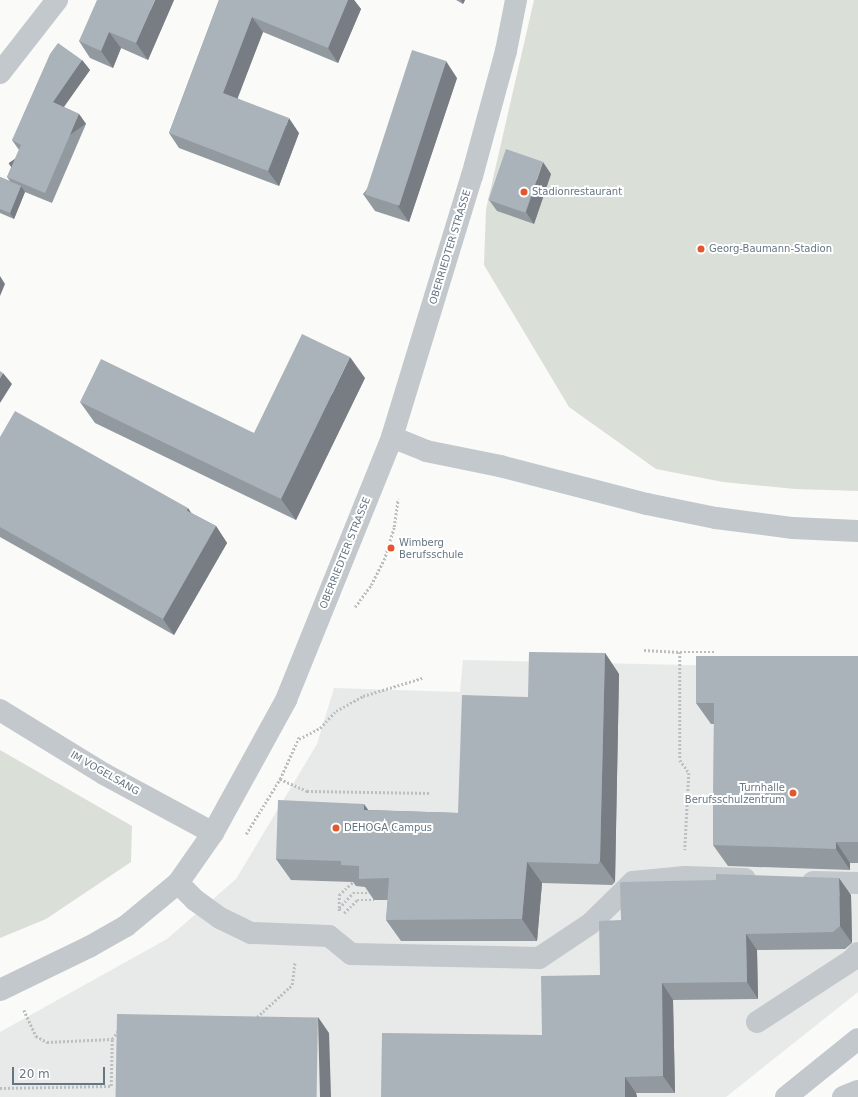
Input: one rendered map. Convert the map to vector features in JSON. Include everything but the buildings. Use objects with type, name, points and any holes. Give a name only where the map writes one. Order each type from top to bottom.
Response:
[{"type":"street","points":[[0,73],[57,0]]},
{"type":"street","name":"OBERRIEDTER STRASSE","points":[[0,990],[89,948],[126,926],[178,883],[213,833],[286,700],[392,437],[474,169],[506,50],[516,0]]},
{"type":"street","points":[[392,437],[426,451],[500,466],[640,502],[708,516],[793,528],[858,531]]},
{"type":"street","name":"IM VOGELSANG","points":[[0,710],[104,774],[213,833]]},
{"type":"street","points":[[178,883],[195,900],[220,918],[251,932],[334,927],[351,954],[539,958],[590,924],[633,882],[685,877],[764,880]]},
{"type":"street","points":[[795,881],[858,883]]},
{"type":"street","points":[[757,1022],[852,960],[858,953]]},
{"type":"street","points":[[786,1097],[858,1040]]},
{"type":"street","points":[[843,1097],[858,1091]]},
{"type":"path","points":[[644,650],[714,652]]},
{"type":"path","points":[[680,652],[680,760],[689,773],[685,850]]},
{"type":"path","points":[[298,739],[320,728],[336,711],[363,696],[422,678]]},
{"type":"path","points":[[280,779],[307,791],[431,793]]},
{"type":"path","points":[[334,927],[339,908],[339,895],[353,882]]},
{"type":"path","points":[[339,908],[353,893],[370,893],[371,887]]},
{"type":"path","points":[[334,927],[357,900],[374,900]]},
{"type":"path","points":[[252,1022],[292,985]]},
{"type":"path","points":[[22,1006],[36,1036],[47,1042],[112,1039]]},
{"type":"path","points":[[0,1088],[112,1086],[112,1039],[121,1028]]},
{"type":"shaded area","name":"Georg-Baumann-Stadion","points":[[534,0],[858,0],[858,491],[795,489],[723,482],[656,469],[569,407],[484,265],[486,209]]},
{"type":"shaded area","points":[[463,660],[858,669],[858,992],[726,1097],[0,1097],[0,1032],[167,939],[236,879],[317,744],[334,688],[460,692]]},
{"type":"shaded area","points":[[0,750],[132,826],[131,862],[46,919],[0,938]]},
{"type":"place","name":"Stadionrestaurant","points":[[524,192]]},
{"type":"place","name":"Georg-Baumann-Stadion","points":[[701,249]]},
{"type":"place","name":"Wimberg Berufsschule","points":[[391,548]]},
{"type":"place","name":"Turnhalle Berufsschulzentrum","points":[[793,793]]},
{"type":"place","name":"DEHOGA Campus","points":[[336,828]]}]
